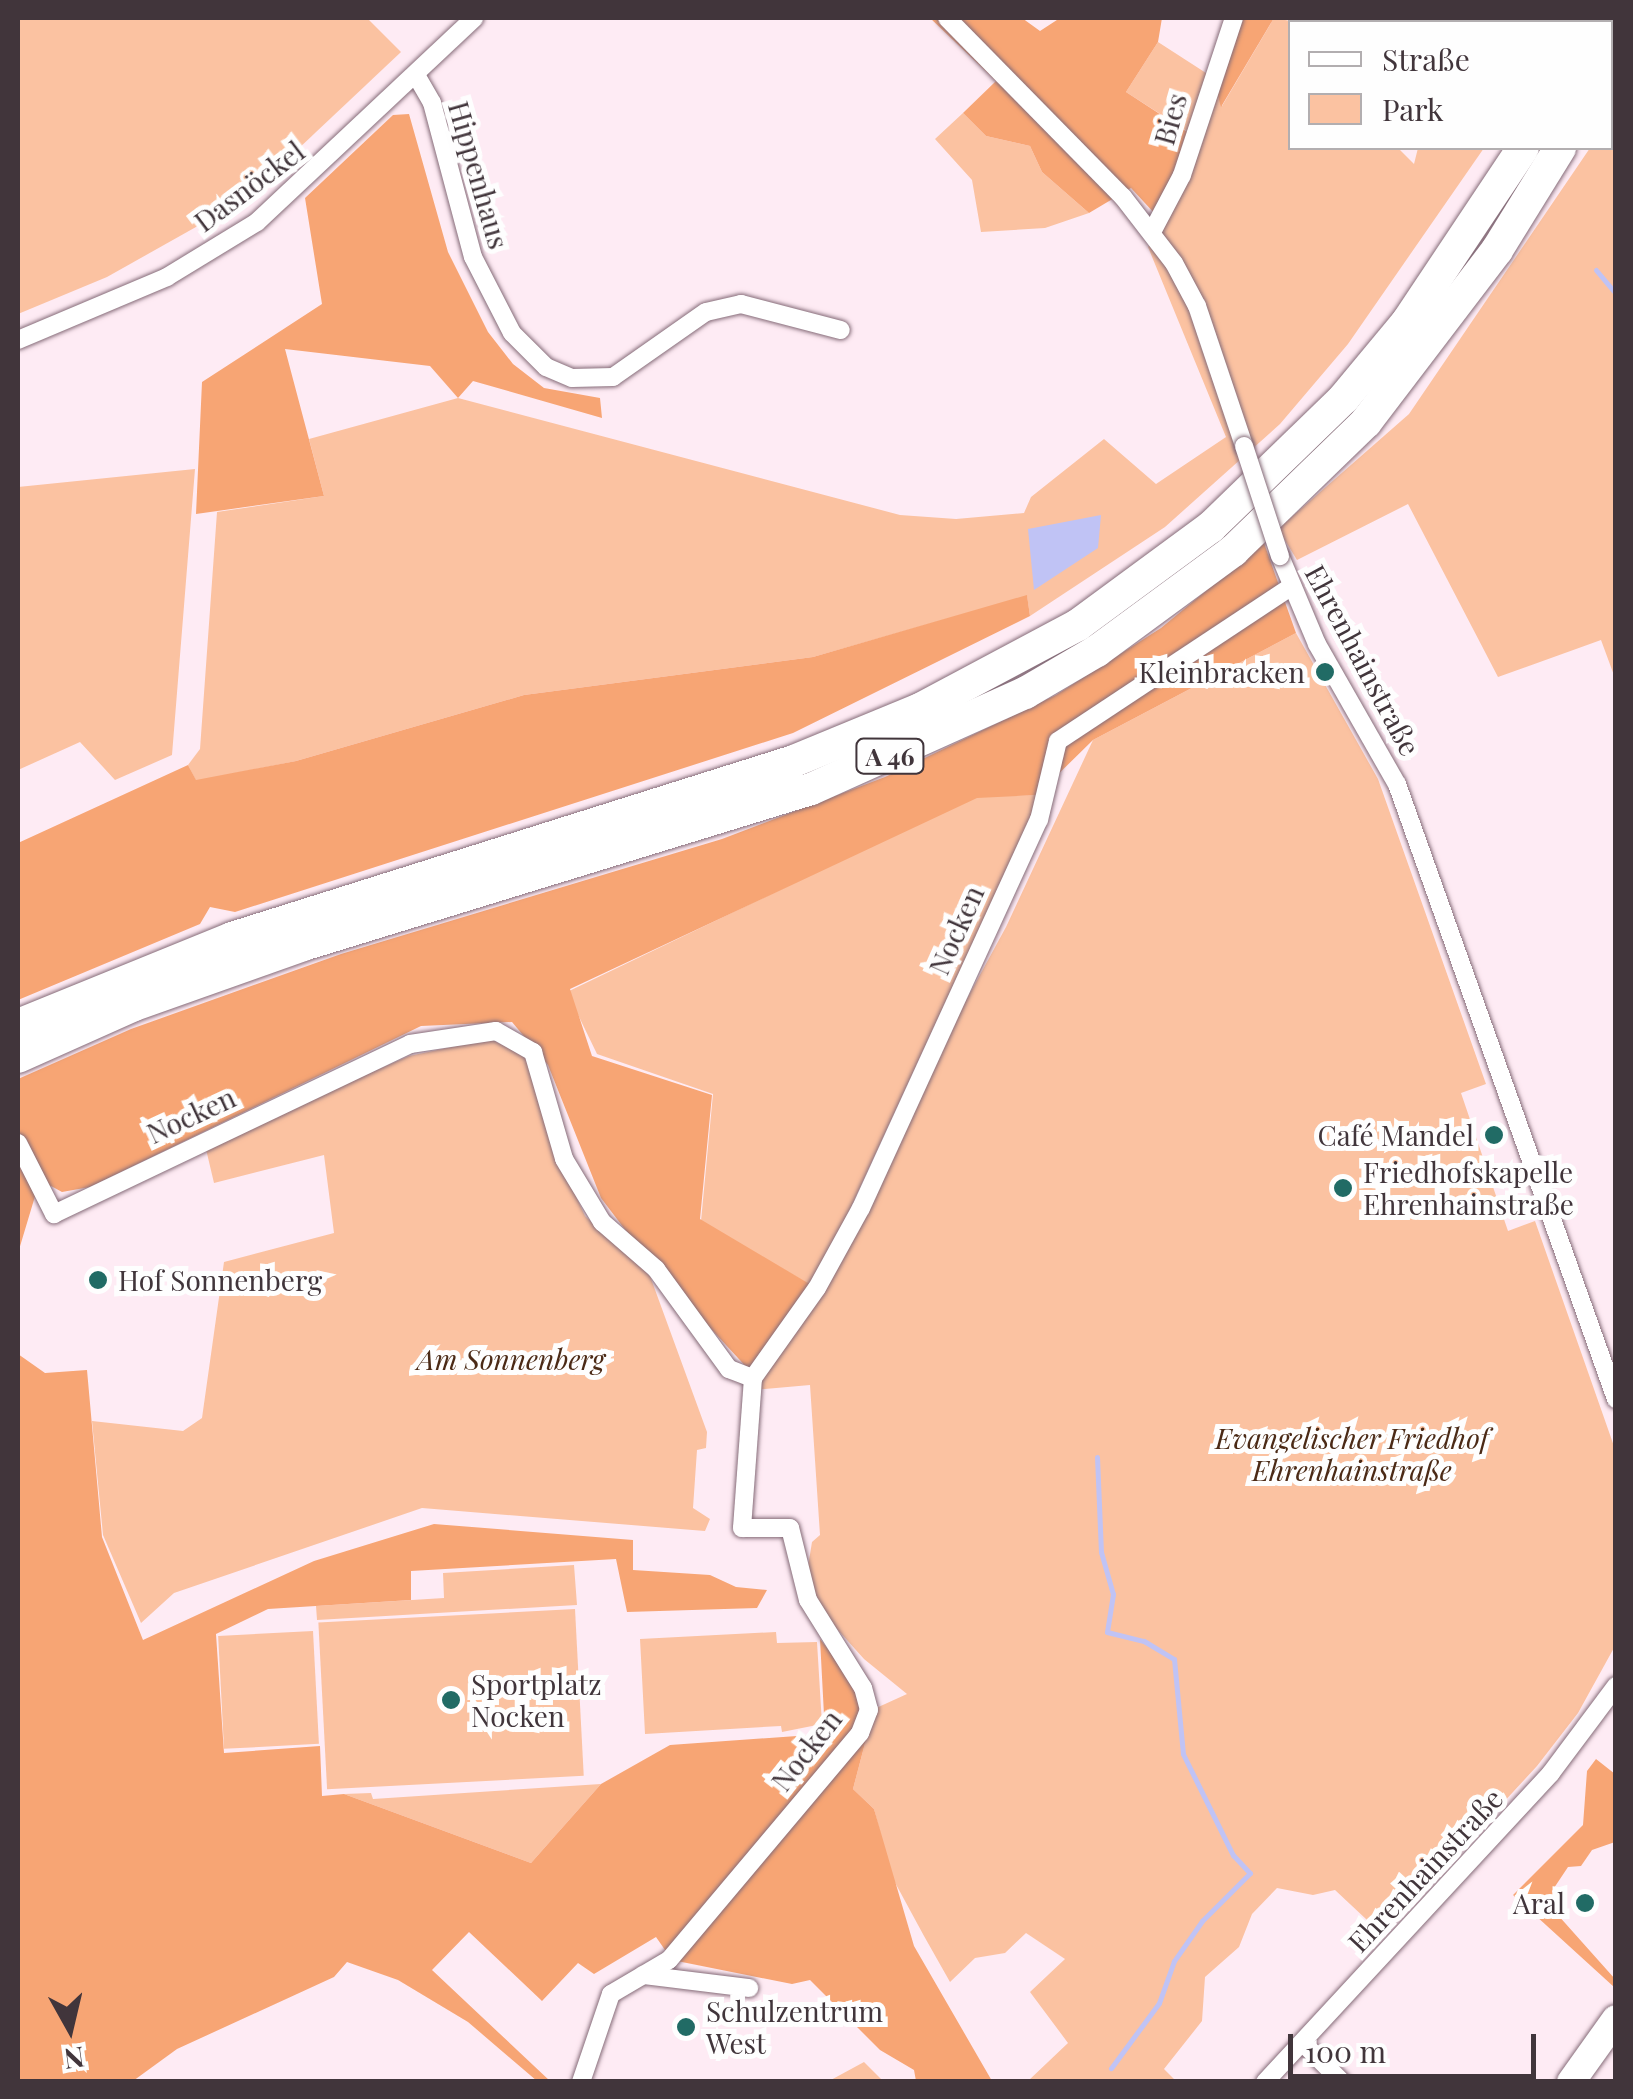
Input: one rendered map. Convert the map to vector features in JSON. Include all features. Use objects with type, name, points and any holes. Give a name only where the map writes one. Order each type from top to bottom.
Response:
[{"type":"highway","name":"A 46","points":[[18,1026],[232,938],[794,761],[920,709],[1078,625],[1211,528],[1344,398],[1407,322],[1522,150]]},
{"type":"highway","name":"A 46","points":[[18,1057],[234,968],[810,789],[993,708],[1097,651],[1233,551],[1366,422],[1475,281],[1559,150]]},
{"type":"main road","points":[[1571,2082],[1616,2019]]},
{"type":"street","name":"Dasnöckel","points":[[18,340],[166,277],[257,222],[474,18]]},
{"type":"street","name":"Ehrenhainstraße","points":[[946,18],[1152,232],[1197,306],[1291,587],[1397,784],[1616,1399]]},
{"type":"street","name":"Bies","points":[[1152,232],[1182,175],[1234,18]]},
{"type":"street","name":"Hippenhaus","points":[[416,75],[432,103],[473,258],[518,342],[546,367],[572,378],[612,376],[706,312],[741,304],[841,330]]},
{"type":"street","name":"Nocken","points":[[581,2082],[611,1994],[669,1960],[860,1733],[868,1710],[863,1688],[808,1600],[790,1528],[742,1528],[752,1378],[817,1288],[860,1208],[1039,820],[1058,741],[1291,587]]},
{"type":"street","name":"Nocken","points":[[18,1144],[54,1214],[410,1044],[496,1030],[534,1052],[564,1158],[602,1222],[656,1269],[729,1368],[752,1378]]},
{"type":"street","name":"Ehrenhainstraße","points":[[1265,2082],[1551,1773],[1616,1686]]},
{"type":"street","points":[[643,1975],[749,1988]]},
{"type":"street","points":[[1304,2042],[1342,2082]]},
{"type":"green space","points":[[18,18],[367,18],[401,52],[244,200],[107,277],[18,314]]},
{"type":"green space","points":[[1274,18],[1288,21],[1288,150],[1400,150],[1414,164],[1418,150],[1483,150],[1348,344],[1280,424],[1165,527],[1030,616],[1027,596],[813,657],[524,695],[296,761],[196,781],[188,765],[200,749],[217,512],[324,496],[309,439],[458,398],[900,515],[956,519],[1024,513],[1031,497],[1104,439],[1156,484],[1226,437],[1148,247],[1165,226],[1196,137],[1126,92],[1158,42],[1206,73],[1222,106]]},
{"type":"green space","points":[[1615,109],[1615,678],[1601,640],[1498,677],[1408,504],[1297,560],[1278,529],[1409,414],[1589,150],[1613,150]]},
{"type":"green space","points":[[963,113],[986,136],[1030,146],[1042,172],[1089,213],[1045,228],[981,232],[972,180],[935,139]]},
{"type":"green space","points":[[195,469],[172,755],[115,780],[80,742],[18,770],[18,487]]},
{"type":"green space","name":"Evangelischer Friedhof Ehrenhainstraße","points":[[1296,633],[1378,779],[1486,1084],[1461,1093],[1508,1231],[1535,1221],[1615,1449],[1615,1646],[1578,1713],[1537,1766],[1382,1934],[1335,1890],[1313,1895],[1277,1888],[1252,1914],[1239,1947],[1205,1977],[1202,2021],[1164,2069],[1176,2081],[1028,2081],[1068,2043],[1030,1992],[1065,1959],[1026,1933],[1005,1953],[975,1958],[950,1982],[924,1936],[892,1877],[874,1809],[853,1789],[874,1709],[907,1694],[864,1659],[820,1610],[807,1573],[812,1542],[820,1535],[810,1385],[754,1390],[1006,927],[1093,740]]},
{"type":"green space","points":[[1041,795],[814,1287],[701,1221],[713,1094],[597,1054],[567,992],[976,796]]},
{"type":"green space","name":"Am Sonnenberg","points":[[490,1039],[524,1055],[536,1077],[564,1170],[585,1216],[650,1276],[707,1432],[706,1448],[697,1450],[693,1508],[710,1519],[705,1531],[422,1508],[174,1593],[141,1623],[103,1535],[92,1421],[183,1431],[202,1418],[224,1262],[334,1233],[324,1155],[214,1183],[205,1145],[409,1056]]},
{"type":"green space","points":[[574,1565],[577,1605],[317,1620],[316,1606],[444,1598],[443,1573]]},
{"type":"green space","name":"Sportplatz Nocken","points":[[575,1609],[584,1776],[327,1789],[318,1622]]},
{"type":"green space","points":[[313,1631],[319,1744],[224,1749],[218,1636]]},
{"type":"green space","points":[[776,1632],[777,1643],[817,1642],[822,1724],[782,1732],[781,1726],[645,1734],[640,1639]]},
{"type":"green space","points":[[601,1784],[531,1863],[344,1794],[371,1793],[373,1799]]},
{"type":"green space","points":[[864,2062],[883,2081],[829,2081]]},
{"type":"shaded area","points":[[930,18],[1022,18],[1040,31],[1060,18],[1162,18],[1158,42],[1126,92],[1189,133],[1178,176],[1156,215],[1131,188],[1089,213],[1042,172],[1030,146],[986,136],[963,113],[996,81]]},
{"type":"shaded area","points":[[1240,18],[1274,18],[1221,107],[1213,80]]},
{"type":"shaded area","points":[[1283,18],[1423,18],[1360,20]]},
{"type":"shaded area","points":[[409,114],[448,252],[488,332],[513,364],[544,388],[600,398],[602,418],[473,381],[458,398],[430,366],[285,349],[324,496],[196,514],[202,382],[322,304],[305,198],[393,115]]},
{"type":"shaded area","points":[[1264,543],[1296,633],[1093,740],[1037,795],[977,798],[570,989],[592,1056],[712,1095],[700,1219],[813,1286],[750,1371],[652,1265],[601,1198],[548,1065],[512,1022],[421,1026],[90,1187],[62,1192],[51,1186],[36,1193],[18,1253],[18,1079],[131,1029],[341,954],[722,839],[885,777],[1056,695],[1161,628]]},
{"type":"shaded area","points":[[1027,595],[1030,616],[793,733],[235,912],[210,907],[200,924],[18,1000],[18,843],[188,765],[196,780],[296,761],[524,695],[813,657]]},
{"type":"shaded area","points":[[18,1354],[45,1373],[87,1370],[102,1537],[143,1640],[314,1561],[434,1524],[633,1540],[633,1570],[710,1575],[736,1587],[767,1590],[757,1608],[627,1612],[616,1559],[411,1571],[411,1600],[268,1609],[216,1634],[224,1753],[320,1746],[322,1796],[344,1794],[531,1863],[601,1784],[670,1745],[825,1734],[820,1639],[874,1709],[853,1789],[874,1809],[914,1946],[992,2081],[916,2081],[914,2070],[880,2050],[810,1980],[792,1984],[672,1960],[656,1937],[594,1974],[578,1963],[542,2001],[469,1932],[432,1970],[550,2081],[537,2081],[468,2022],[398,1980],[347,1962],[334,1977],[177,2049],[133,2081],[18,2081]]},
{"type":"shaded area","points":[[1596,1759],[1615,1774],[1615,1842],[1592,1850],[1581,1866],[1568,1867],[1552,1891],[1557,1914],[1615,1979],[1614,1987],[1513,1895],[1583,1825],[1587,1771]]},
{"type":"water","points":[[1101,515],[1098,548],[1034,590],[1028,529]]},
{"type":"waterway","points":[[1596,270],[1616,294]]},
{"type":"waterway","points":[[1097,1457],[1101,1552],[1113,1594],[1107,1632],[1144,1641],[1174,1659],[1183,1754],[1233,1855],[1250,1873],[1202,1921],[1174,1961],[1159,2003],[1111,2068]]},
{"type":"place","name":"Kleinbracken","points":[[1325,672]]},
{"type":"place","name":"Café Mandel","points":[[1494,1135]]},
{"type":"place","name":"Friedhofskapelle Ehrenhainstraße","points":[[1343,1188]]},
{"type":"place","name":"Hof Sonnenberg","points":[[98,1280]]},
{"type":"place","name":"Sportplatz Nocken","points":[[451,1700]]},
{"type":"place","name":"Aral","points":[[1585,1903]]},
{"type":"place","name":"Schulzentrum West","points":[[686,2027]]}]
